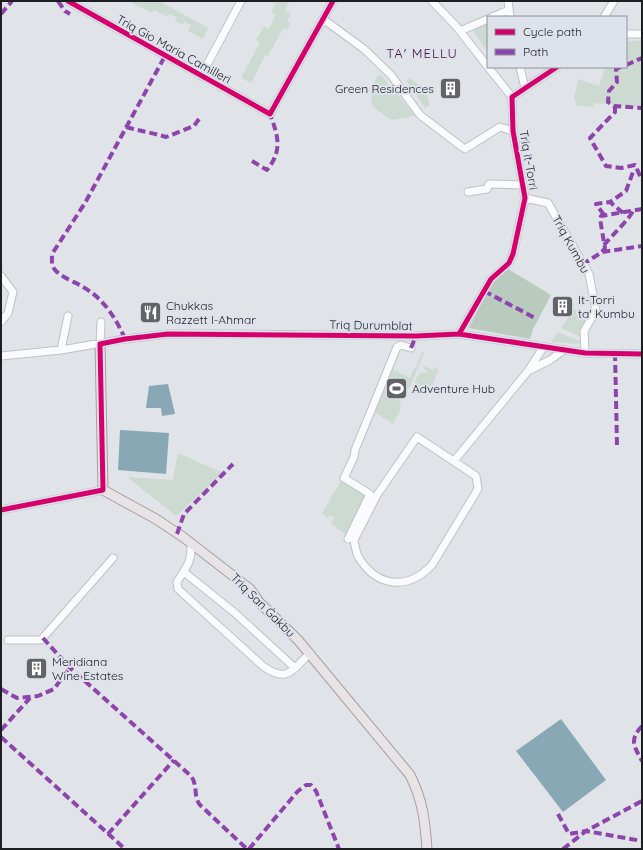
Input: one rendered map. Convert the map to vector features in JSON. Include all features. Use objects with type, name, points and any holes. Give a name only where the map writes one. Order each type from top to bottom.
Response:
[{"type":"main road","points":[[100,344],[103,490]]},
{"type":"main road","name":"Triq San Ġakbu","points":[[103,490],[156,519],[191,543],[250,589],[259,602],[310,653],[410,775],[419,793],[424,810],[427,849]]},
{"type":"street","name":"Triq Gio Maria Camilleri","points":[[68,1],[270,114],[323,19]]},
{"type":"street","points":[[333,1],[323,19],[369,54],[391,75],[420,115],[457,138],[464,148],[500,127],[513,131]]},
{"type":"street","points":[[432,1],[460,31],[487,66]]},
{"type":"street","points":[[496,16],[509,13],[508,1]]},
{"type":"street","points":[[605,16],[614,1]]},
{"type":"street","points":[[201,76],[238,2]]},
{"type":"street","points":[[460,31],[487,19]]},
{"type":"street","points":[[627,34],[642,34]]},
{"type":"street","points":[[489,68],[512,97],[555,68]]},
{"type":"street","points":[[520,68],[524,88]]},
{"type":"street","name":"Triq it-Torri","points":[[459,334],[491,279],[512,258],[525,198],[513,131],[512,97]]},
{"type":"street","points":[[468,192],[487,189],[489,184],[523,185]]},
{"type":"street","name":"Triq Kumbu","points":[[525,198],[548,203],[589,274],[595,299],[596,311],[584,331],[585,353]]},
{"type":"street","points":[[1,276],[13,292],[8,313],[1,322]]},
{"type":"street","points":[[61,350],[68,316]]},
{"type":"street","points":[[100,344],[101,322]]},
{"type":"street","name":"Triq Durumblat","points":[[1,356],[61,350],[124,339],[168,334],[416,336],[459,334],[542,348],[585,353],[642,354]]},
{"type":"street","points":[[348,539],[370,494],[344,478],[354,457],[355,450],[397,347],[401,345],[411,348]]},
{"type":"street","points":[[454,461],[528,371],[542,348]]},
{"type":"street","points":[[528,371],[550,360],[564,350]]},
{"type":"street","points":[[418,437],[454,461],[476,476],[478,489],[432,565],[424,573],[409,581],[394,583],[380,579],[369,570],[358,557],[354,540],[377,495],[418,437]]},
{"type":"street","points":[[1,510],[103,490]]},
{"type":"street","points":[[191,543],[192,557],[190,564],[177,582],[178,588],[264,667],[275,674],[283,676],[295,668],[310,653]]},
{"type":"street","points":[[8,640],[41,640],[113,558]]},
{"type":"street","points":[[184,572],[234,613],[295,668]]},
{"type":"shaded area","points":[[133,1],[159,1],[208,28],[203,39],[188,31],[191,25],[184,22],[183,25],[175,21],[177,17],[170,14],[168,17],[154,10],[152,13],[132,3]]},
{"type":"shaded area","points":[[279,1],[289,2],[285,10],[291,14],[287,21],[291,23],[287,30],[283,28],[268,56],[265,55],[251,83],[241,78],[260,42],[256,40],[264,26],[269,29],[276,15],[271,12],[275,5],[272,2],[277,4]]},
{"type":"shaded area","points":[[487,24],[487,51],[473,31]]},
{"type":"shaded area","points":[[642,40],[642,107],[594,103],[593,107],[575,105],[576,100],[574,99],[578,79],[599,86],[605,68],[627,68],[627,42]]},
{"type":"shaded area","points":[[378,75],[381,75],[415,116],[391,120],[372,106],[372,90]]},
{"type":"shaded area","points":[[408,78],[423,88],[430,105],[425,108],[406,80]]},
{"type":"shaded area","points":[[574,309],[590,318],[582,338],[561,328]]},
{"type":"shaded area","points":[[558,332],[581,342],[581,344],[551,342]]},
{"type":"shaded area","name":"Adventure Hub","points":[[422,352],[424,353],[411,385],[400,401],[401,409],[393,424],[372,410],[390,368],[410,378],[414,368],[416,368]]},
{"type":"shaded area","points":[[423,366],[433,370],[434,367],[439,369],[427,396],[414,389],[416,378],[420,373],[429,372],[423,368]]},
{"type":"shaded area","points":[[178,453],[223,473],[176,516],[127,477],[173,480]]},
{"type":"shaded area","points":[[342,479],[368,495],[348,536],[331,524],[334,518],[330,515],[328,518],[322,513]]},
{"type":"green space","points":[[508,269],[551,295],[533,329],[530,339],[469,328],[493,280]]},
{"type":"water","points":[[168,384],[175,414],[162,416],[161,408],[146,408],[149,386]]},
{"type":"water","points":[[120,430],[169,433],[166,474],[118,470]]},
{"type":"water","points":[[561,719],[606,780],[563,812],[516,751]]},
{"type":"marked path","points":[[1,14],[12,1]]},
{"type":"marked path","points":[[58,1],[65,11],[70,14]]},
{"type":"marked path","points":[[125,339],[113,316],[97,297],[80,285],[62,276],[54,269],[52,254],[85,203],[165,56]]},
{"type":"marked path","points":[[627,65],[642,58]]},
{"type":"marked path","points":[[618,68],[616,69],[617,82],[609,91],[608,102],[614,106],[642,108]]},
{"type":"marked path","points":[[615,106],[615,112],[590,138],[606,166],[621,168],[635,165],[642,180]]},
{"type":"marked path","points":[[252,161],[267,170],[275,156],[278,143],[270,114]]},
{"type":"marked path","points":[[126,127],[166,137],[194,126],[199,119]]},
{"type":"marked path","points":[[623,213],[610,202],[626,191],[633,172],[638,170]]},
{"type":"marked path","points":[[604,215],[596,204],[610,202]]},
{"type":"marked path","points":[[602,252],[605,248],[600,219],[601,216],[642,209]]},
{"type":"marked path","points":[[604,245],[624,224],[633,211]]},
{"type":"marked path","points":[[581,261],[588,261],[602,252],[642,246]]},
{"type":"marked path","points":[[484,291],[535,318]]},
{"type":"marked path","points":[[411,348],[416,336]]},
{"type":"marked path","points":[[615,353],[617,445]]},
{"type":"marked path","points":[[177,534],[184,514],[233,464]]},
{"type":"marked path","points":[[43,638],[68,666],[191,776],[200,805],[247,849]]},
{"type":"marked path","points":[[1,689],[17,698],[38,696],[54,689],[70,667]]},
{"type":"marked path","points":[[1,730],[30,698]]},
{"type":"marked path","points":[[642,726],[635,735],[634,739],[635,747],[642,761]]},
{"type":"marked path","points":[[1,737],[125,849]]},
{"type":"marked path","points":[[108,834],[174,760]]},
{"type":"marked path","points":[[249,849],[298,791],[306,785],[311,785],[316,791],[339,849]]},
{"type":"marked path","points":[[563,849],[586,831],[642,801]]},
{"type":"marked path","points":[[558,814],[569,834],[586,831],[642,841]]},
{"type":"cycle path","points":[[68,1],[270,114],[333,1]]},
{"type":"cycle path","points":[[459,334],[491,279],[509,263],[513,254],[525,198],[513,131],[512,97],[556,68]]},
{"type":"cycle path","points":[[1,510],[103,490],[100,344],[125,339],[168,334],[416,336],[459,334],[585,353],[642,354]]},
{"type":"place","name":"Green Residences","points":[[450,88]]},
{"type":"place","name":"It-Torri ta' Kumbu","points":[[562,306]]},
{"type":"place","name":"Chukkas Razzett l-Aħmar","points":[[150,312]]},
{"type":"place","name":"Adventure Hub","points":[[396,388]]},
{"type":"place","name":"Meridiana Wine Estates","points":[[36,668]]},
{"type":"district","name":"TA' MELLU","points":[[422,53]]}]
